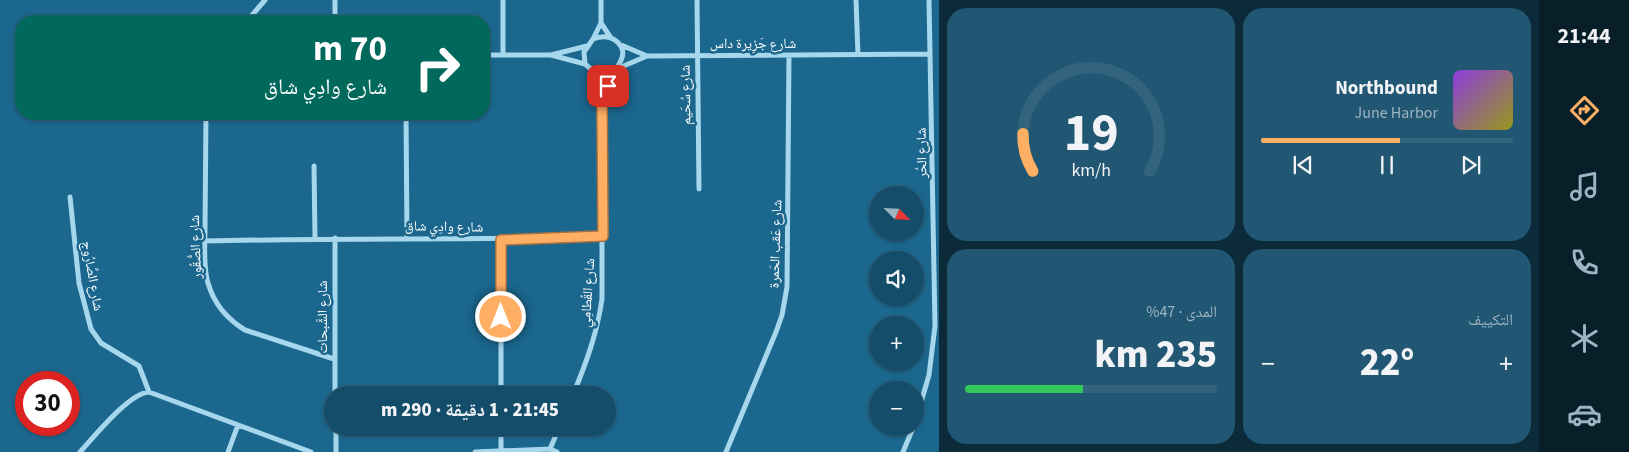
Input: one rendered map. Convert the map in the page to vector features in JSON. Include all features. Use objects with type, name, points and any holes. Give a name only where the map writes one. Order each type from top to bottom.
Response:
[{"type":"street","points":[[254,15],[265,0]]},
{"type":"street","points":[[335,0],[335,15]]},
{"type":"street","points":[[503,55],[504,0]]},
{"type":"street","points":[[593,39],[601,23],[601,0]]},
{"type":"street","name":"شارع سُحَيم","points":[[697,0],[699,189]]},
{"type":"street","points":[[856,0],[858,55]]},
{"type":"street","name":"شارع الحُر","points":[[924,392],[929,375],[935,326],[936,172],[929,0]]},
{"type":"street","points":[[586,46],[585,64],[593,73],[604,76],[613,73],[618,68],[623,56],[619,44],[611,38],[601,23]]},
{"type":"street","points":[[490,55],[551,55],[586,46],[599,36],[611,38]]},
{"type":"street","name":"شارع جَزِيرة داس","points":[[619,44],[647,56]]},
{"type":"street","name":"شارع جَزِيرة داس","points":[[618,68],[647,56],[930,54]]},
{"type":"street","points":[[551,55],[585,64]]},
{"type":"street","name":"شارع عَقب الحَمرة","points":[[726,452],[776,332],[787,288],[788,55]]},
{"type":"street","name":"شارع القُطامِي","points":[[576,386],[598,329],[602,299],[602,99],[593,73]]},
{"type":"street","name":"شارع القُطامِي","points":[[602,99],[613,73]]},
{"type":"street","name":"شارع الصُّقُور","points":[[206,120],[205,241],[207,281],[219,308],[234,323],[256,335],[334,359]]},
{"type":"street","points":[[406,120],[407,238]]},
{"type":"street","points":[[314,166],[315,238]]},
{"type":"street","name":"شارع الصَّارُوج","points":[[70,197],[79,283],[91,329],[101,343],[139,366],[149,392]]},
{"type":"street","name":"شارع وادِي شاق","points":[[205,241],[315,238],[501,240],[603,236]]},
{"type":"street","name":"شارع الشَّبحات","points":[[335,238],[335,386]]},
{"type":"street","points":[[501,240],[501,386]]},
{"type":"street","points":[[80,452],[128,403],[141,394],[149,392],[311,452]]},
{"type":"street","points":[[228,452],[238,426]]},
{"type":"street","points":[[336,436],[336,452]]},
{"type":"street","points":[[501,436],[501,450]]},
{"type":"street","points":[[550,449],[556,436]]},
{"type":"street","points":[[903,452],[910,436]]},
{"type":"street","points":[[475,452],[550,449],[557,452]]},
{"type":"route","points":[[501,317],[501,240],[603,236],[602,99],[608,86]]}]
